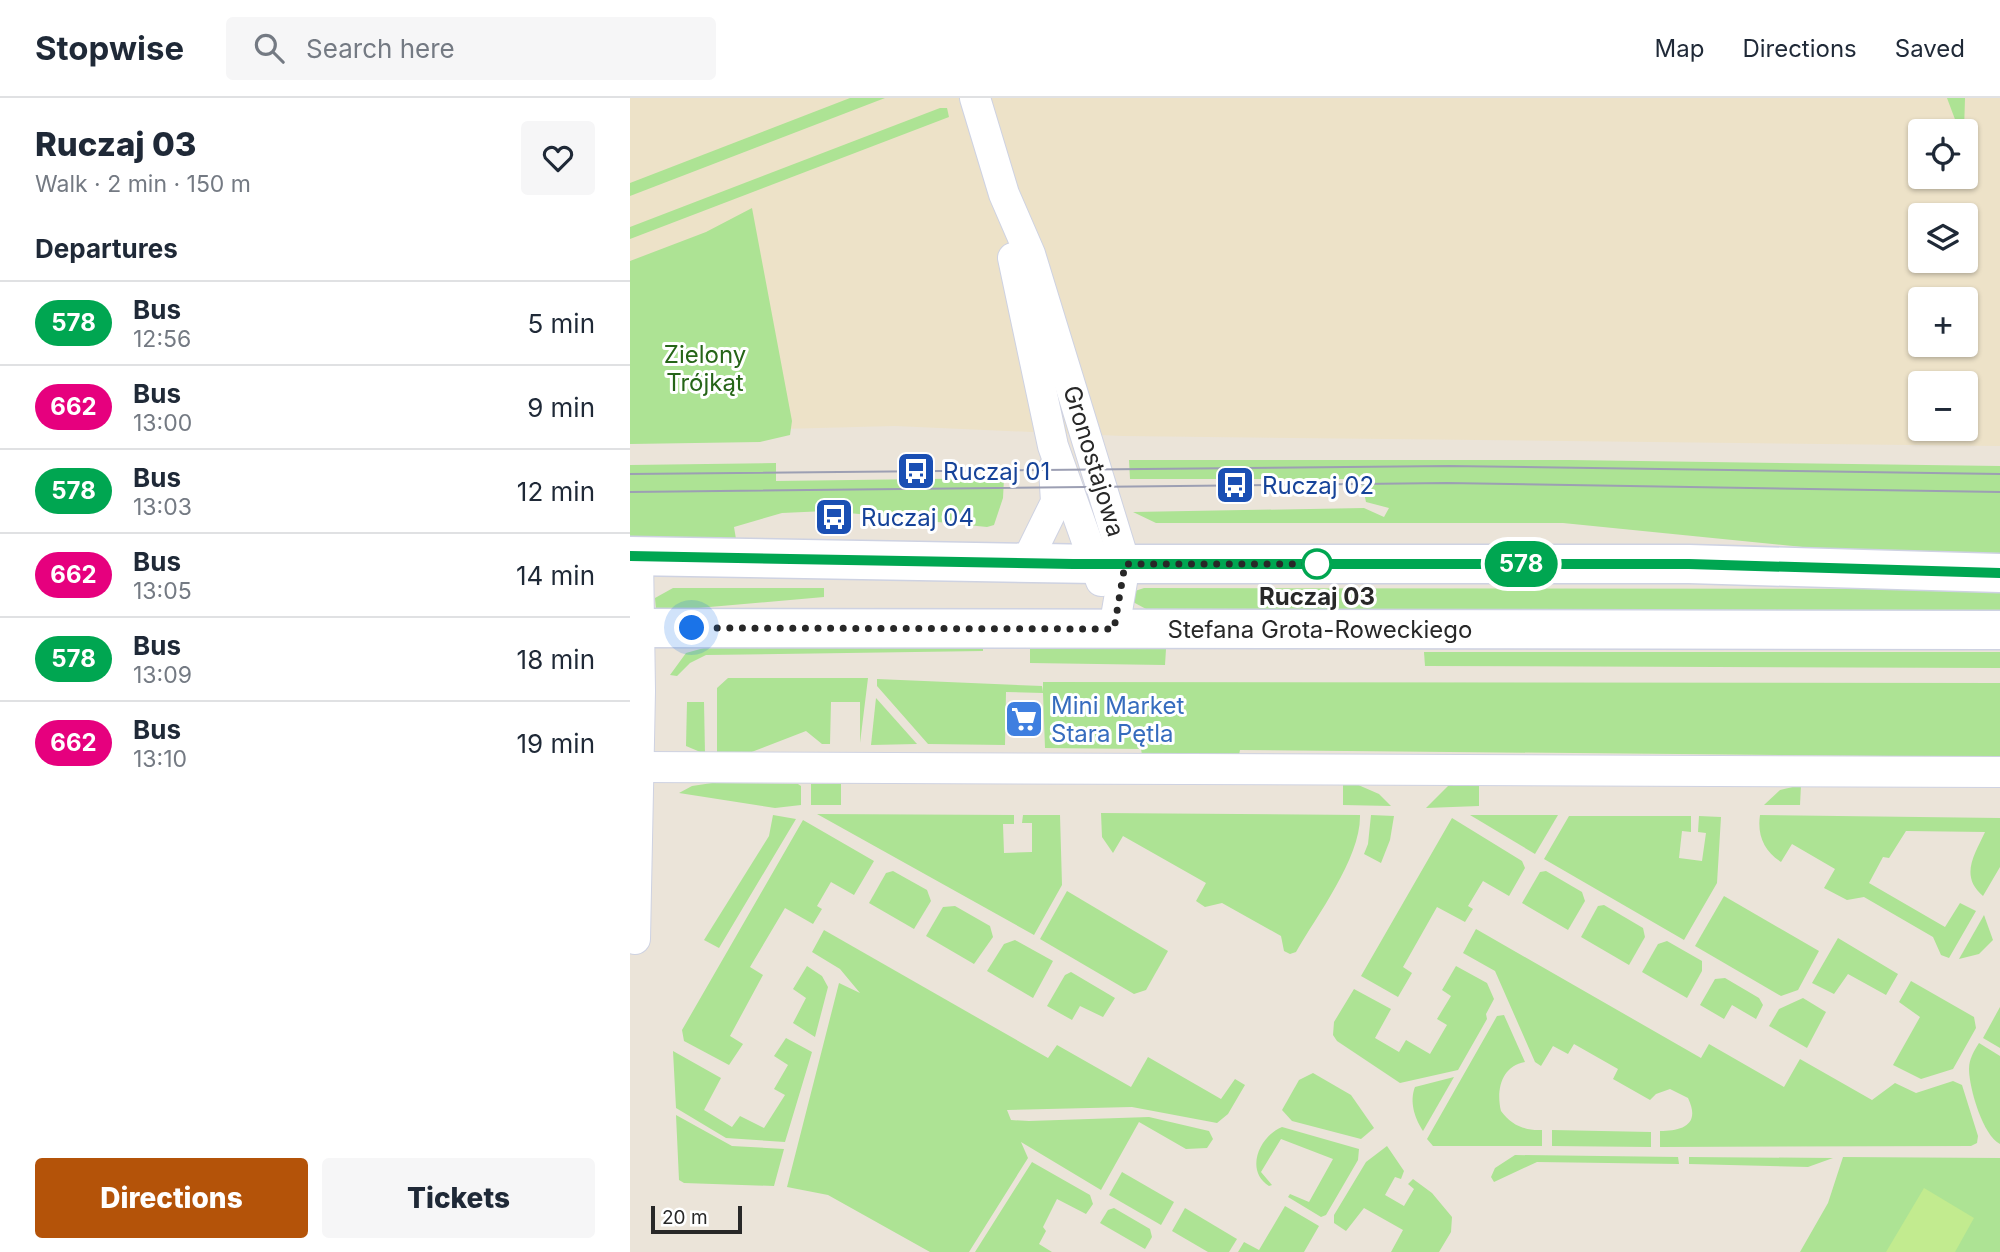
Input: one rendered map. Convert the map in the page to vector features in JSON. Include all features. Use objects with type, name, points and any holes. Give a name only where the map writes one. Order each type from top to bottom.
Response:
[{"type":"main road","points":[[634,556],[1110,564],[1689,564],[2000,573]]},
{"type":"main road","name":"Stefana Grota-Roweckiego","points":[[635,628],[2000,630]]},
{"type":"street","name":"Gronostajowa","points":[[975,98],[1004,194],[1030,254],[1110,564],[1114,629]]},
{"type":"street","name":"Gronostajowa","points":[[1004,194],[1008,234],[1053,446],[1056,502],[1026,563]]},
{"type":"street","name":"Gronostajowa","points":[[1053,446],[1110,564]]},
{"type":"street","points":[[634,556],[639,767],[635,939]]},
{"type":"street","points":[[639,767],[2000,772]]},
{"type":"shaded area","points":[[630,98],[2000,98],[2000,446],[1122,436],[895,426],[630,433]]},
{"type":"green space","points":[[850,98],[885,98],[630,196],[630,183]]},
{"type":"green space","points":[[1947,98],[1965,98],[1964,119],[1955,119]]},
{"type":"green space","points":[[940,108],[947,108],[949,117],[630,239],[630,227]]},
{"type":"green space","name":"Zielony Trójkąt","points":[[752,208],[792,421],[790,435],[760,442],[630,444],[630,261],[706,232]]},
{"type":"green space","points":[[1129,460],[1569,460],[2000,466],[2000,555],[1872,554],[1563,523],[1156,523],[1133,512],[1364,508],[1384,517],[1389,508],[1366,502],[1361,479],[1130,479]]},
{"type":"green space","points":[[776,463],[776,481],[1004,478],[1003,498],[994,525],[987,527],[849,513],[848,510],[782,513],[734,527],[736,539],[630,539],[630,465]]},
{"type":"green space","points":[[673,588],[824,588],[824,597],[664,611],[656,609],[655,598]]},
{"type":"green space","points":[[1144,588],[2000,589],[2000,614],[1148,610],[1133,602],[1135,591]]},
{"type":"green space","points":[[983,647],[983,651],[706,655],[690,663],[677,676],[670,675],[686,653],[704,648]]},
{"type":"green space","points":[[1030,649],[1166,649],[1165,665],[1030,663]]},
{"type":"green space","points":[[1424,652],[2000,652],[2000,668],[1425,666]]},
{"type":"green space","points":[[728,678],[868,678],[860,743],[860,702],[831,702],[830,744],[822,744],[806,731],[749,753],[717,753],[717,688]]},
{"type":"green space","points":[[877,679],[1042,686],[1043,692],[1043,682],[2000,683],[2000,757],[1240,750],[1239,755],[1142,755],[1141,749],[1045,748],[1043,693],[1006,692],[1005,745],[928,744],[877,686]]},
{"type":"green space","points":[[876,698],[917,744],[871,745]]},
{"type":"green space","points":[[687,702],[704,702],[705,754],[686,746]]},
{"type":"green space","points":[[712,783],[798,784],[801,786],[801,805],[775,808],[679,793],[692,786]]},
{"type":"green space","points":[[811,784],[841,784],[841,805],[811,805]]},
{"type":"green space","points":[[1356,784],[1379,794],[1391,806],[1343,805],[1343,785]]},
{"type":"green space","points":[[1450,784],[1479,785],[1479,806],[1426,808]]},
{"type":"green space","points":[[1801,785],[1800,805],[1764,805],[1780,790]]},
{"type":"green space","points":[[1101,813],[1360,815],[1358,832],[1346,867],[1296,952],[1290,954],[1284,951],[1281,936],[1222,903],[1205,907],[1196,901],[1206,883],[1123,836],[1113,853],[1102,837]]},
{"type":"green space","points":[[817,814],[1014,815],[1014,824],[1003,824],[1004,853],[1032,852],[1032,823],[1022,823],[1023,815],[1060,815],[1062,885],[1034,935]]},
{"type":"green space","points":[[773,815],[796,819],[719,948],[704,940],[769,836]]},
{"type":"green space","points":[[1371,815],[1394,816],[1390,840],[1381,863],[1364,854],[1368,844]]},
{"type":"green space","points":[[1470,815],[1558,815],[1535,854]]},
{"type":"green space","points":[[1760,815],[2000,818],[2000,867],[1983,896],[1972,881],[1970,873],[1985,832],[1906,831],[1889,858],[1883,857],[1869,883],[1945,927],[1960,903],[1976,911],[1949,958],[1941,955],[1933,937],[1864,897],[1847,900],[1824,888],[1835,869],[1792,844],[1781,862],[1775,858],[1763,842]]},
{"type":"green space","points":[[1569,816],[1691,816],[1691,832],[1682,831],[1679,858],[1702,861],[1706,833],[1698,832],[1699,816],[1721,817],[1717,883],[1684,940],[1544,859]]},
{"type":"green space","points":[[1452,818],[1522,861],[1525,868],[1509,896],[1483,881],[1468,906],[1473,909],[1465,922],[1437,907],[1403,967],[1412,973],[1398,997],[1361,976]]},
{"type":"green space","points":[[803,820],[874,861],[854,895],[831,882],[817,906],[822,909],[813,924],[785,908],[750,967],[763,975],[730,1036],[743,1044],[729,1065],[684,1041],[682,1030]]},
{"type":"green space","points":[[893,871],[927,890],[931,901],[914,929],[869,903],[886,873]]},
{"type":"green space","points":[[1546,871],[1582,892],[1585,901],[1568,930],[1522,903],[1540,872]]},
{"type":"green space","points":[[1067,891],[1168,951],[1146,990],[1134,994],[1040,939]]},
{"type":"green space","points":[[1724,896],[1819,951],[1798,990],[1781,996],[1695,946]]},
{"type":"green space","points":[[1604,905],[1643,928],[1645,937],[1629,965],[1581,937],[1598,906]]},
{"type":"green space","points":[[955,906],[990,926],[993,937],[974,964],[926,936],[943,907]]},
{"type":"green space","points":[[1984,915],[1993,940],[1979,954],[1959,959]]},
{"type":"green space","points":[[1476,929],[1701,1058],[1709,1044],[1784,1087],[1800,1059],[1872,1100],[1895,1083],[1916,1093],[1953,1081],[1962,1085],[1978,1136],[1977,1143],[1971,1146],[1660,1147],[1660,1131],[1682,1128],[1691,1120],[1688,1098],[1670,1089],[1656,1094],[1650,1100],[1613,1079],[1618,1069],[1574,1044],[1568,1054],[1553,1046],[1541,1066],[1535,1062],[1495,971],[1463,953]]},
{"type":"green space","points":[[824,930],[1048,1058],[1057,1045],[1131,1087],[1148,1057],[1221,1099],[1235,1079],[1245,1085],[1228,1114],[1217,1123],[1132,1107],[1007,1110],[1011,1120],[1029,1121],[1149,1117],[1209,1131],[1213,1139],[1207,1148],[1186,1149],[1139,1122],[1101,1190],[1021,1142],[1028,1158],[969,1252],[930,1252],[828,1195],[787,1187],[839,983],[860,993],[840,969],[812,952]]},
{"type":"green space","points":[[1838,938],[1898,974],[1886,995],[1848,974],[1834,994],[1812,983]]},
{"type":"green space","points":[[1015,940],[1053,961],[1033,998],[987,971],[1004,944]]},
{"type":"green space","points":[[1667,941],[1702,961],[1702,971],[1687,998],[1642,972],[1658,944]]},
{"type":"green space","points":[[807,966],[822,976],[828,987],[815,1037],[793,1023],[806,998],[793,989]]},
{"type":"green space","points":[[1456,966],[1487,983],[1494,999],[1486,1014],[1487,1019],[1458,1070],[1400,1083],[1337,1041],[1333,1035],[1334,1022],[1354,989],[1391,1009],[1375,1038],[1399,1052],[1406,1040],[1430,1054],[1447,1025],[1437,1019],[1451,996],[1442,990]]},
{"type":"green space","points":[[1071,972],[1115,998],[1103,1017],[1080,1006],[1072,1020],[1047,1006],[1065,975]]},
{"type":"green space","points":[[1725,978],[1759,998],[1763,1005],[1756,1019],[1732,1005],[1724,1019],[1700,1005],[1715,979]]},
{"type":"green space","points":[[1911,981],[1974,1017],[1976,1028],[1953,1069],[1921,1079],[1893,1065],[1920,1017],[1899,1002]]},
{"type":"green space","points":[[1803,998],[1826,1012],[1807,1048],[1769,1026],[1779,1009]]},
{"type":"green space","points":[[2000,1007],[2000,1048],[1983,1038]]},
{"type":"green space","points":[[1504,1015],[1525,1062],[1510,1069],[1502,1080],[1499,1095],[1501,1111],[1519,1126],[1542,1130],[1542,1146],[1433,1146],[1427,1139],[1497,1016]]},
{"type":"green space","points":[[786,1038],[812,1052],[785,1142],[726,1138],[676,1108],[673,1051],[721,1078],[704,1110],[732,1127],[740,1116],[764,1128],[785,1095],[774,1089],[788,1065],[774,1056]]},
{"type":"green space","points":[[1979,1043],[2000,1056],[2000,1144],[1988,1132],[1971,1088],[1969,1065]]},
{"type":"green space","points":[[1313,1073],[1351,1095],[1374,1128],[1361,1139],[1292,1121],[1282,1110],[1299,1080]]},
{"type":"green space","points":[[1454,1077],[1423,1131],[1414,1110],[1415,1087]]},
{"type":"green space","points":[[676,1115],[732,1146],[784,1149],[774,1186],[684,1183],[679,1180]]},
{"type":"green space","points":[[1282,1127],[1359,1149],[1358,1160],[1326,1215],[1321,1217],[1288,1197],[1290,1194],[1309,1202],[1333,1159],[1281,1139],[1261,1172],[1272,1185],[1269,1186],[1261,1179],[1257,1171],[1256,1163],[1262,1145],[1274,1131]]},
{"type":"green space","points":[[1552,1130],[1651,1132],[1651,1147],[1552,1146]]},
{"type":"green space","points":[[1387,1146],[1404,1171],[1401,1179],[1395,1177],[1385,1195],[1404,1206],[1414,1189],[1408,1184],[1413,1179],[1432,1193],[1452,1217],[1451,1232],[1439,1252],[1391,1252],[1403,1230],[1364,1208],[1346,1231],[1334,1223],[1334,1215],[1366,1162]]},
{"type":"green space","points":[[1515,1155],[1678,1157],[1679,1164],[1537,1162],[1494,1182],[1491,1177],[1495,1168]]},
{"type":"green space","points":[[1689,1157],[1833,1158],[1808,1167],[1689,1164]]},
{"type":"green space","points":[[1843,1157],[2000,1158],[2000,1252],[1800,1252],[1828,1203]]},
{"type":"green space","points":[[1032,1162],[1090,1195],[1093,1204],[1086,1214],[1057,1199],[1043,1227],[1046,1231],[1039,1244],[1052,1252],[975,1252]]},
{"type":"green space","points":[[1122,1172],[1174,1202],[1161,1225],[1109,1195]]},
{"type":"green space","points":[[1924,1188],[1974,1218],[1955,1252],[1886,1252]]},
{"type":"green space","points":[[1285,1206],[1319,1226],[1304,1252],[1238,1252],[1244,1242],[1259,1250]]},
{"type":"green space","points":[[1114,1208],[1150,1229],[1152,1237],[1145,1249],[1100,1223],[1108,1210]]},
{"type":"green space","points":[[1185,1208],[1237,1239],[1229,1252],[1208,1252],[1172,1231]]},
{"type":"tram line","points":[[630,474],[1449,466],[2000,474]]},
{"type":"tram line","points":[[630,492],[1447,483],[2000,492]]},
{"type":"bus line","name":"578","points":[[630,556],[1073,564],[1689,564],[2000,573]]},
{"type":"place","name":"Ruczaj 01","points":[[916,471]]},
{"type":"place","name":"Ruczaj 02","points":[[1235,485]]},
{"type":"place","name":"Ruczaj 04","points":[[834,517]]},
{"type":"place","name":"Ruczaj 03","points":[[1317,564]]},
{"type":"place","name":"Mini Market Stara Pętla","points":[[1024,719]]},
{"type":"route","points":[[692,628],[1114,629],[1125,564],[1317,564]]}]
